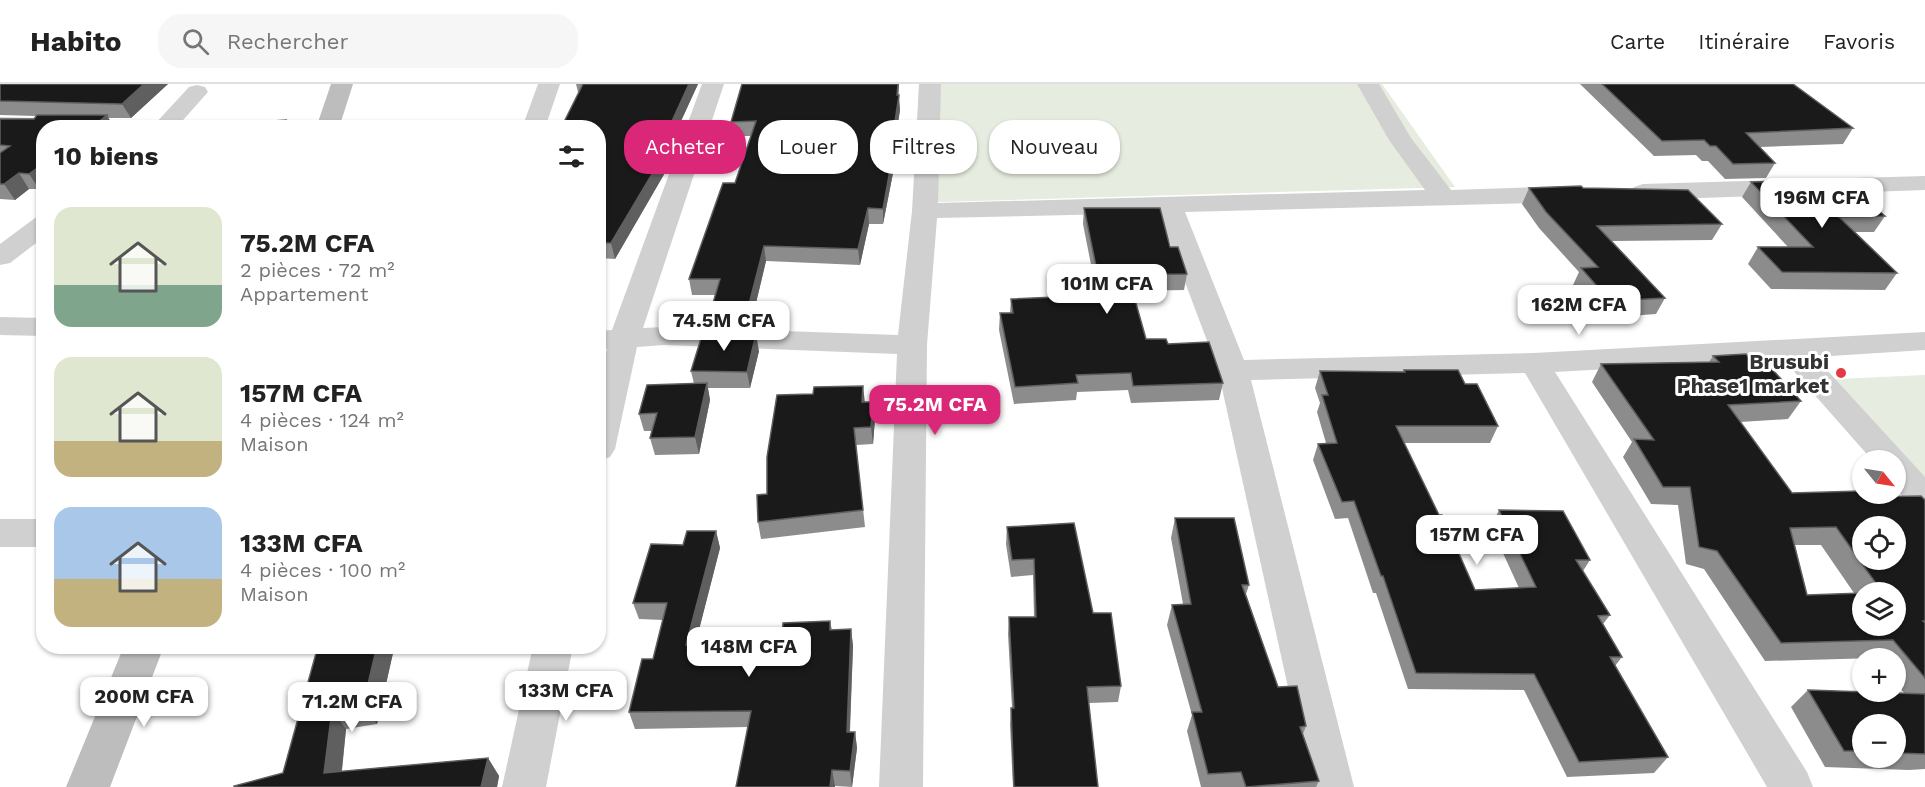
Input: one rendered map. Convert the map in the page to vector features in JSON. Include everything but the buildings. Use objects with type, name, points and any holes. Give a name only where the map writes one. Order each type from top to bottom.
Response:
[{"type":"street","points":[[330,120],[342,84]]},
{"type":"street","points":[[536,120],[549,84]]},
{"type":"street","points":[[606,381],[611,339],[713,84]]},
{"type":"street","points":[[901,787],[912,345],[925,212],[930,84]]},
{"type":"street","points":[[1368,84],[1401,140],[1444,198]]},
{"type":"street","points":[[171,120],[197,92]]},
{"type":"street","points":[[0,124],[36,125]]},
{"type":"street","points":[[925,212],[1925,183]]},
{"type":"street","points":[[1169,205],[1233,370],[1332,787]]},
{"type":"street","points":[[0,257],[36,230]]},
{"type":"street","points":[[0,326],[36,327]]},
{"type":"street","points":[[611,339],[664,336],[912,345]]},
{"type":"street","points":[[1233,370],[1534,363],[1925,341]]},
{"type":"street","points":[[1789,347],[1882,450]]},
{"type":"street","points":[[1534,363],[1791,787]]},
{"type":"street","points":[[1906,477],[1925,499]]},
{"type":"street","points":[[0,533],[36,533]]},
{"type":"street","points":[[88,787],[141,654]]},
{"type":"street","points":[[524,787],[551,654]]},
{"type":"shaded area","points":[[937,84],[1382,84],[1455,187],[937,202],[937,174],[977,174],[977,120],[937,120]]},
{"type":"shaded area","points":[[1925,375],[1925,503],[1906,475],[1906,450],[1878,450],[1816,380]]},
{"type":"place","name":"Brusubi Phase1 market","points":[[1841,373]]}]
